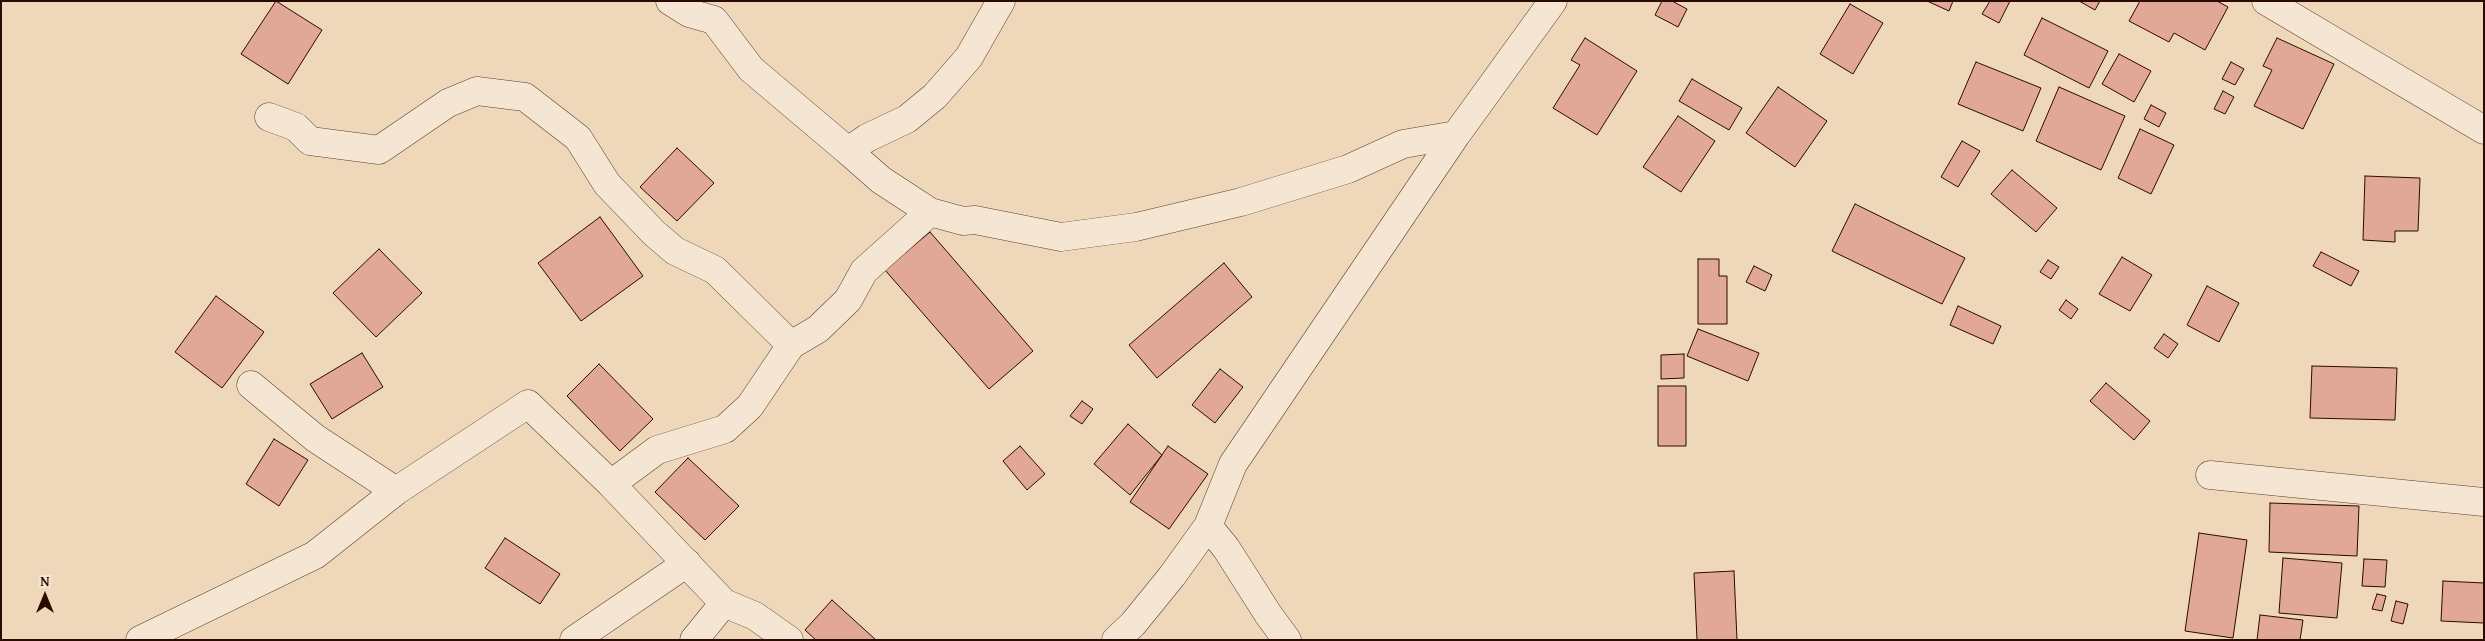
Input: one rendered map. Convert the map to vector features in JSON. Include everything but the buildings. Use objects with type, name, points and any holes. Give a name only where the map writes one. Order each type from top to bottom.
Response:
[{"type":"street","points":[[670,1],[689,12],[714,20],[751,69],[881,180],[930,212],[963,221],[975,220],[1061,237],[1136,227],[1241,202],[1348,169],[1403,144],[1456,135]]},
{"type":"street","points":[[848,151],[867,138],[907,119],[935,96],[969,57],[1001,1]]},
{"type":"street","points":[[2266,1],[2484,130]]},
{"type":"street","points":[[1116,640],[1133,624],[1172,576],[1208,526],[1233,464],[1547,3]]},
{"type":"street","points":[[269,117],[296,127],[310,141],[379,150],[448,103],[477,91],[525,97],[578,138],[607,184],[654,233],[675,251],[715,270],[791,345]]},
{"type":"street","points":[[611,484],[657,450],[725,429],[750,406],[791,345],[818,329],[848,300],[864,271],[930,212]]},
{"type":"street","points":[[251,386],[315,438],[396,491]]},
{"type":"street","points":[[140,640],[315,555],[396,491],[528,404],[611,484],[724,604],[756,616],[789,640]]},
{"type":"street","points":[[2210,475],[2484,502]]},
{"type":"street","points":[[1208,526],[1226,548],[1287,640]]},
{"type":"street","points":[[574,640],[687,563]]},
{"type":"street","points":[[694,640],[724,604]]}]
